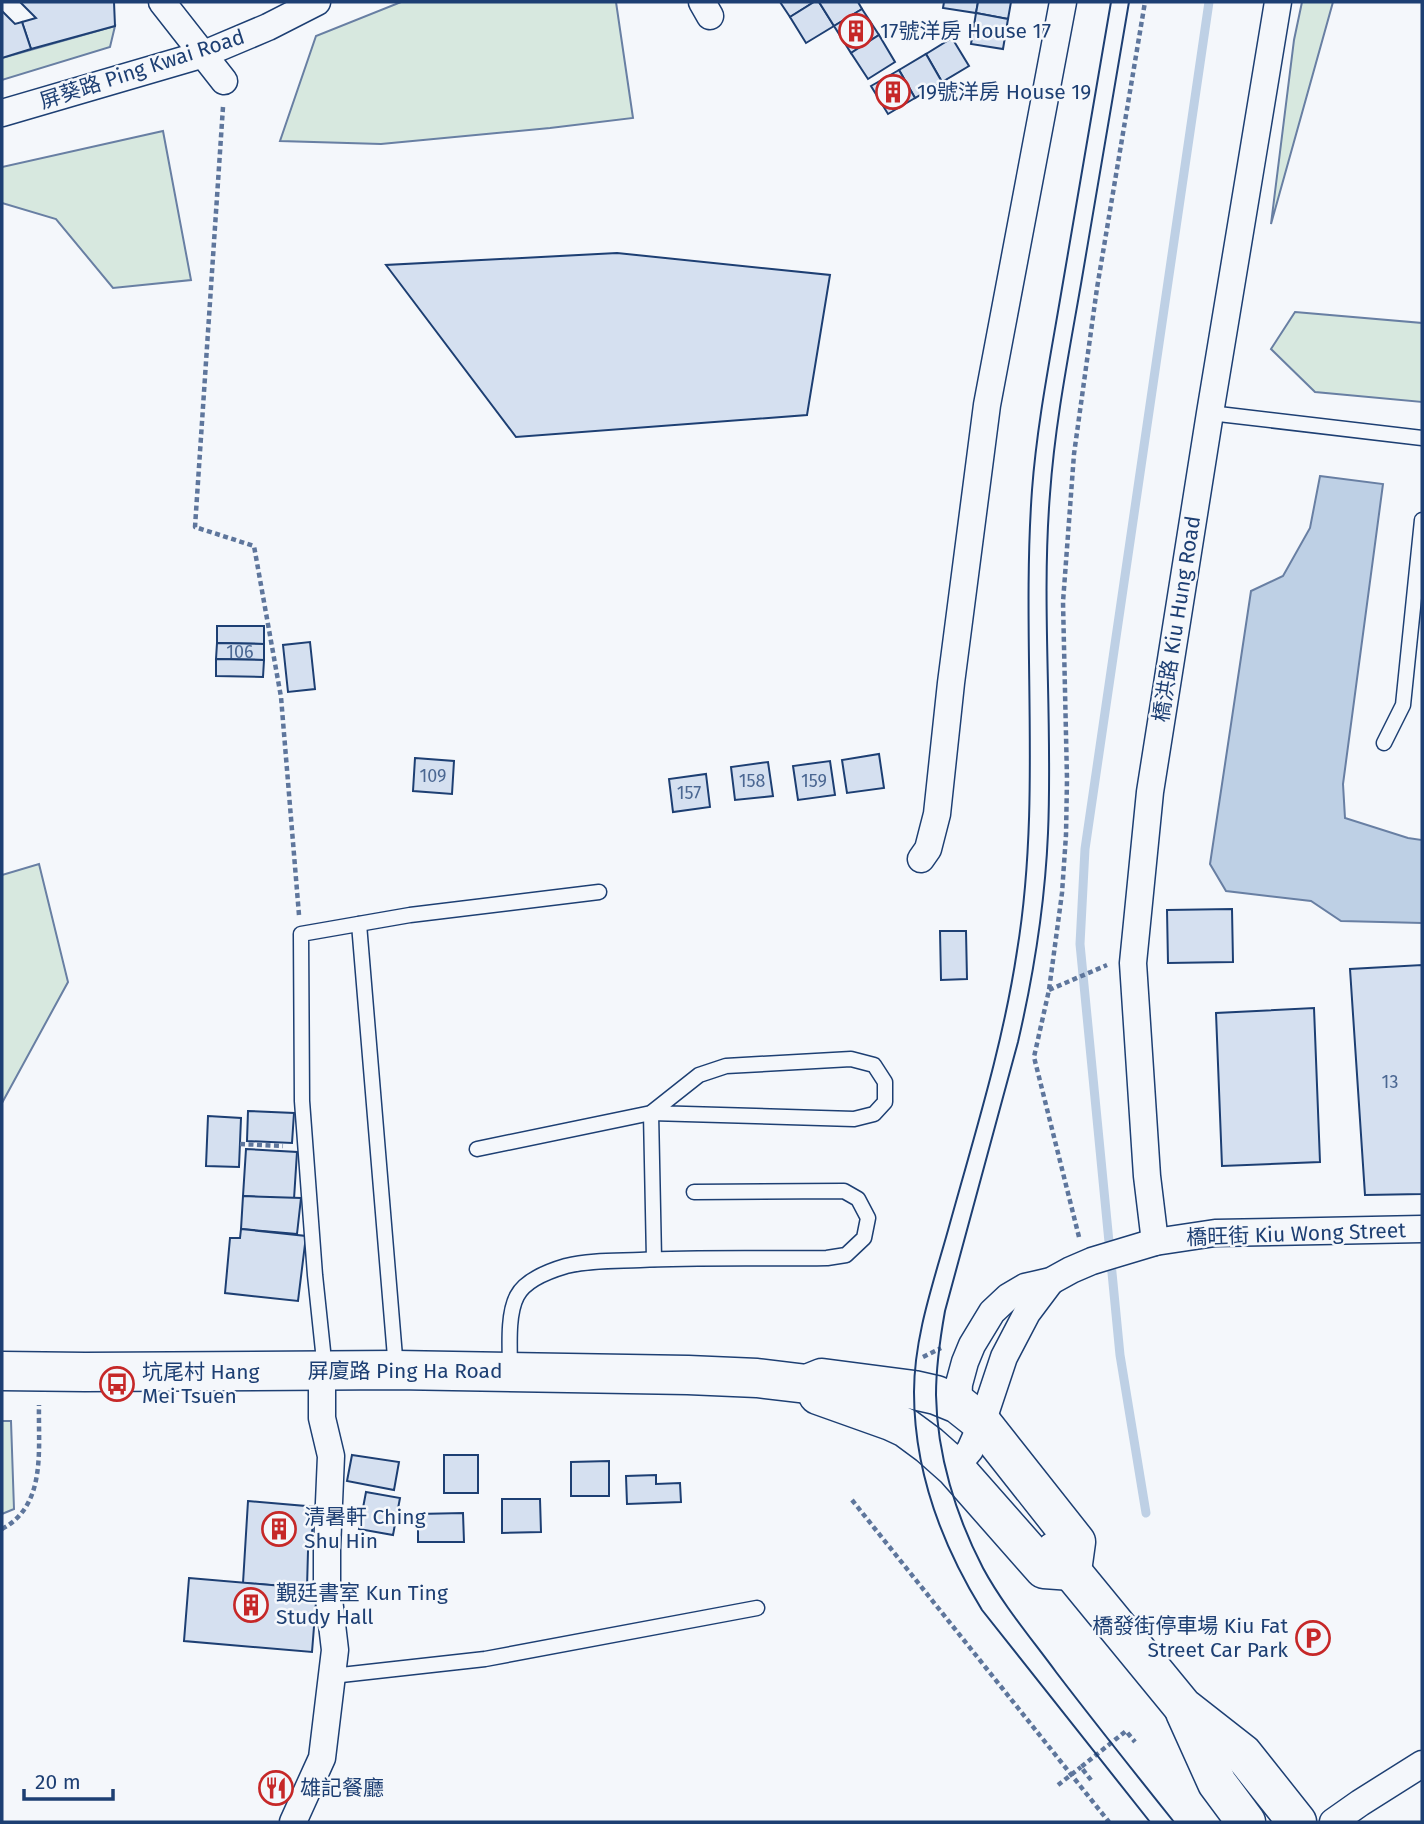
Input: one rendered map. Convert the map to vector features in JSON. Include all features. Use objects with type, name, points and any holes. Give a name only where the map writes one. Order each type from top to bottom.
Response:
[{"type":"street","points":[[162,2],[225,81]]},
{"type":"street","name":"屏葵路 Ping Kwai Road","points":[[2,113],[204,54],[268,27],[317,2]]},
{"type":"street","points":[[921,859],[928,849],[937,814],[987,405],[1063,2]]},
{"type":"street","name":"橋洪路 Kiu Hung Road","points":[[1148,1244],[1147,1176],[1133,963],[1150,792],[1278,2]]},
{"type":"street","name":"橋旺街 Kiu Wong Street","points":[[966,1436],[960,1384],[972,1345],[992,1312],[1025,1287],[1051,1281],[1071,1269],[1086,1251],[1215,1233],[1422,1228]]},
{"type":"street","name":"屏廈路 Ping Ha Road","points":[[2,1371],[85,1373],[396,1370],[688,1374],[807,1384],[822,1378],[914,1390],[936,1395],[966,1436],[1044,1569],[1072,1571],[1076,1542],[966,1436]]},
{"type":"street","points":[[293,1822],[322,1758],[335,1650],[327,1582],[331,1456],[322,1418],[322,1371]]},
{"type":"street","name":"屏廈路 Ping Ha Road","points":[[807,1384],[820,1397],[873,1413],[906,1429],[929,1445],[966,1436]]},
{"type":"street","points":[[1072,1571],[1183,1707],[1243,1754],[1297,1822]]},
{"type":"street","points":[[1183,1707],[1217,1783],[1246,1822]]},
{"type":"street","points":[[1333,1822],[1422,1763]]},
{"type":"lane","points":[[1210,412],[1422,438]]},
{"type":"lane","points":[[1384,743],[1403,705],[1422,520]]},
{"type":"lane","points":[[322,1371],[323,1352],[302,1101],[301,934],[410,915],[599,892]]},
{"type":"lane","points":[[359,924],[396,1370]]},
{"type":"lane","points":[[477,1149],[651,1113],[854,1119],[874,1114],[884,1102],[885,1082],[874,1065],[851,1059],[726,1066],[699,1075],[651,1113]]},
{"type":"lane","points":[[651,1113],[654,1259]]},
{"type":"lane","points":[[510,1371],[512,1312],[517,1295],[531,1281],[566,1266],[587,1262],[654,1259],[827,1258],[846,1255],[864,1238],[868,1218],[858,1199],[844,1191],[695,1192]]},
{"type":"lane","points":[[332,1676],[485,1659],[757,1608]]},
{"type":"path","points":[[1086,1251],[1034,1057],[1049,990],[1062,893],[1066,835],[1068,779],[1063,602],[1074,454],[1097,288],[1145,2]]},
{"type":"path","points":[[225,81],[195,527],[254,546],[281,697],[301,934]]},
{"type":"path","points":[[1049,990],[1111,963]]},
{"type":"path","points":[[240,1144],[305,1147]]},
{"type":"path","points":[[2,1530],[26,1509],[38,1480],[39,1395]]},
{"type":"path","points":[[852,1500],[1109,1822]]},
{"type":"path","points":[[1058,1784],[1126,1731],[1135,1742]]},
{"type":"path","points":[[1081,1767],[1091,1780]]},
{"type":"shaded area","points":[[401,2],[616,2],[633,118],[381,144],[280,141],[316,36]]},
{"type":"shaded area","points":[[1302,2],[1333,2],[1271,224],[1294,40]]},
{"type":"shaded area","points":[[115,26],[110,47],[2,80],[2,58]]},
{"type":"shaded area","points":[[163,131],[191,280],[113,288],[56,219],[2,203],[2,167]]},
{"type":"shaded area","points":[[1295,312],[1422,323],[1422,402],[1315,392],[1271,349]]},
{"type":"shaded area","points":[[39,864],[68,982],[2,1103],[2,875]]},
{"type":"shaded area","points":[[2,1421],[11,1421],[14,1509],[2,1514]]},
{"type":"water","points":[[1320,476],[1383,484],[1343,784],[1345,818],[1422,840],[1422,923],[1341,921],[1311,901],[1226,891],[1210,864],[1251,591],[1283,576],[1310,528]]},
{"type":"building","points":[[20,2],[114,2],[115,26],[31,49],[22,22],[36,18]]},
{"type":"building","points":[[780,2],[814,2],[790,17]]},
{"type":"building","points":[[814,2],[819,2],[834,26],[806,43],[790,17]]},
{"type":"building","points":[[819,2],[858,2],[862,9],[834,26]]},
{"type":"building","points":[[944,2],[978,2],[976,13],[943,8]]},
{"type":"building","points":[[978,2],[1011,2],[1008,19],[976,13]]},
{"type":"building","name":"17號洋房 House 17","points":[[862,9],[879,35],[851,53],[834,26]]},
{"type":"building","points":[[2,11],[15,24],[22,22],[31,49],[2,58]]},
{"type":"building","points":[[976,13],[1008,19],[1003,49],[971,44]]},
{"type":"building","points":[[879,35],[895,62],[868,79],[851,53]]},
{"type":"building","points":[[952,38],[969,66],[942,82],[926,54]]},
{"type":"building","points":[[926,54],[942,82],[915,98],[899,70]]},
{"type":"building","name":"19號洋房 House 19","points":[[899,70],[915,98],[888,114],[871,86]]},
{"type":"building","points":[[617,253],[830,275],[807,415],[516,437],[386,265]]},
{"type":"building","points":[[217,626],[264,626],[264,644],[217,643]]},
{"type":"building","points":[[310,642],[315,689],[288,692],[283,645]]},
{"type":"building","points":[[217,643],[264,644],[264,660],[216,659]]},
{"type":"building","points":[[216,659],[264,660],[263,677],[216,676]]},
{"type":"building","points":[[879,754],[884,788],[847,793],[842,760]]},
{"type":"building","points":[[415,758],[454,761],[452,794],[413,791]]},
{"type":"building","points":[[830,761],[835,795],[798,800],[793,766]]},
{"type":"building","points":[[768,762],[773,796],[735,800],[731,767]]},
{"type":"building","points":[[706,774],[710,807],[673,812],[669,779]]},
{"type":"building","points":[[1232,909],[1233,962],[1168,963],[1167,910]]},
{"type":"building","points":[[940,931],[966,931],[967,979],[941,980]]},
{"type":"building","points":[[1422,965],[1422,1194],[1365,1195],[1350,969]]},
{"type":"building","points":[[1314,1008],[1320,1162],[1222,1166],[1216,1013]]},
{"type":"building","points":[[248,1111],[294,1113],[292,1143],[247,1141]]},
{"type":"building","points":[[208,1116],[241,1118],[239,1167],[206,1166]]},
{"type":"building","points":[[246,1149],[297,1152],[294,1199],[243,1196]]},
{"type":"building","points":[[243,1196],[301,1198],[297,1234],[241,1229]]},
{"type":"building","points":[[241,1229],[306,1236],[298,1301],[225,1293],[230,1238],[240,1238]]},
{"type":"building","points":[[352,1455],[399,1462],[394,1490],[347,1481]]},
{"type":"building","points":[[444,1455],[478,1455],[478,1493],[444,1493]]},
{"type":"building","points":[[609,1461],[609,1496],[571,1496],[571,1462]]},
{"type":"building","points":[[656,1475],[656,1484],[680,1483],[681,1502],[627,1504],[626,1476]]},
{"type":"building","points":[[366,1492],[400,1498],[393,1535],[359,1529]]},
{"type":"building","points":[[502,1499],[540,1499],[541,1532],[502,1533]]},
{"type":"building","name":"清暑軒 Ching Shu Hin","points":[[248,1501],[317,1507],[308,1551],[307,1588],[243,1583]]},
{"type":"building","points":[[463,1513],[464,1542],[418,1542],[418,1514]]},
{"type":"building","name":"覲廷書室 Kun Ting Study Hall","points":[[189,1578],[317,1589],[312,1652],[184,1641]]},
{"type":"waterway","points":[[1146,1513],[1120,1355],[1080,944],[1085,849],[1209,2]]},
{"type":"tram line","points":[[1111,2],[1044,392],[1034,465],[1029,548],[1030,779],[1024,894],[1017,951],[988,1088],[926,1307],[914,1392],[915,1421],[925,1478],[943,1533],[968,1585],[982,1610],[1150,1822]]},
{"type":"tram line","points":[[1129,2],[1052,467],[1047,578],[1048,833],[1038,938],[1018,1042],[945,1311],[936,1395],[944,1462],[964,1527],[983,1568],[1027,1634],[1174,1822]]},
{"type":"place","name":"17號洋房 House 17","points":[[856,31]]},
{"type":"place","name":"19號洋房 House 19","points":[[893,92]]},
{"type":"place","name":"坑尾村 Hang Mei Tsuen","points":[[117,1384]]},
{"type":"place","name":"清暑軒 Ching Shu Hin","points":[[279,1529]]},
{"type":"place","name":"覲廷書室 Kun Ting Study Hall","points":[[251,1605]]},
{"type":"place","name":"橋發街停車場 Kiu Fat Street Car Park","points":[[1313,1638]]},
{"type":"place","name":"雄記餐廳","points":[[276,1788]]}]
